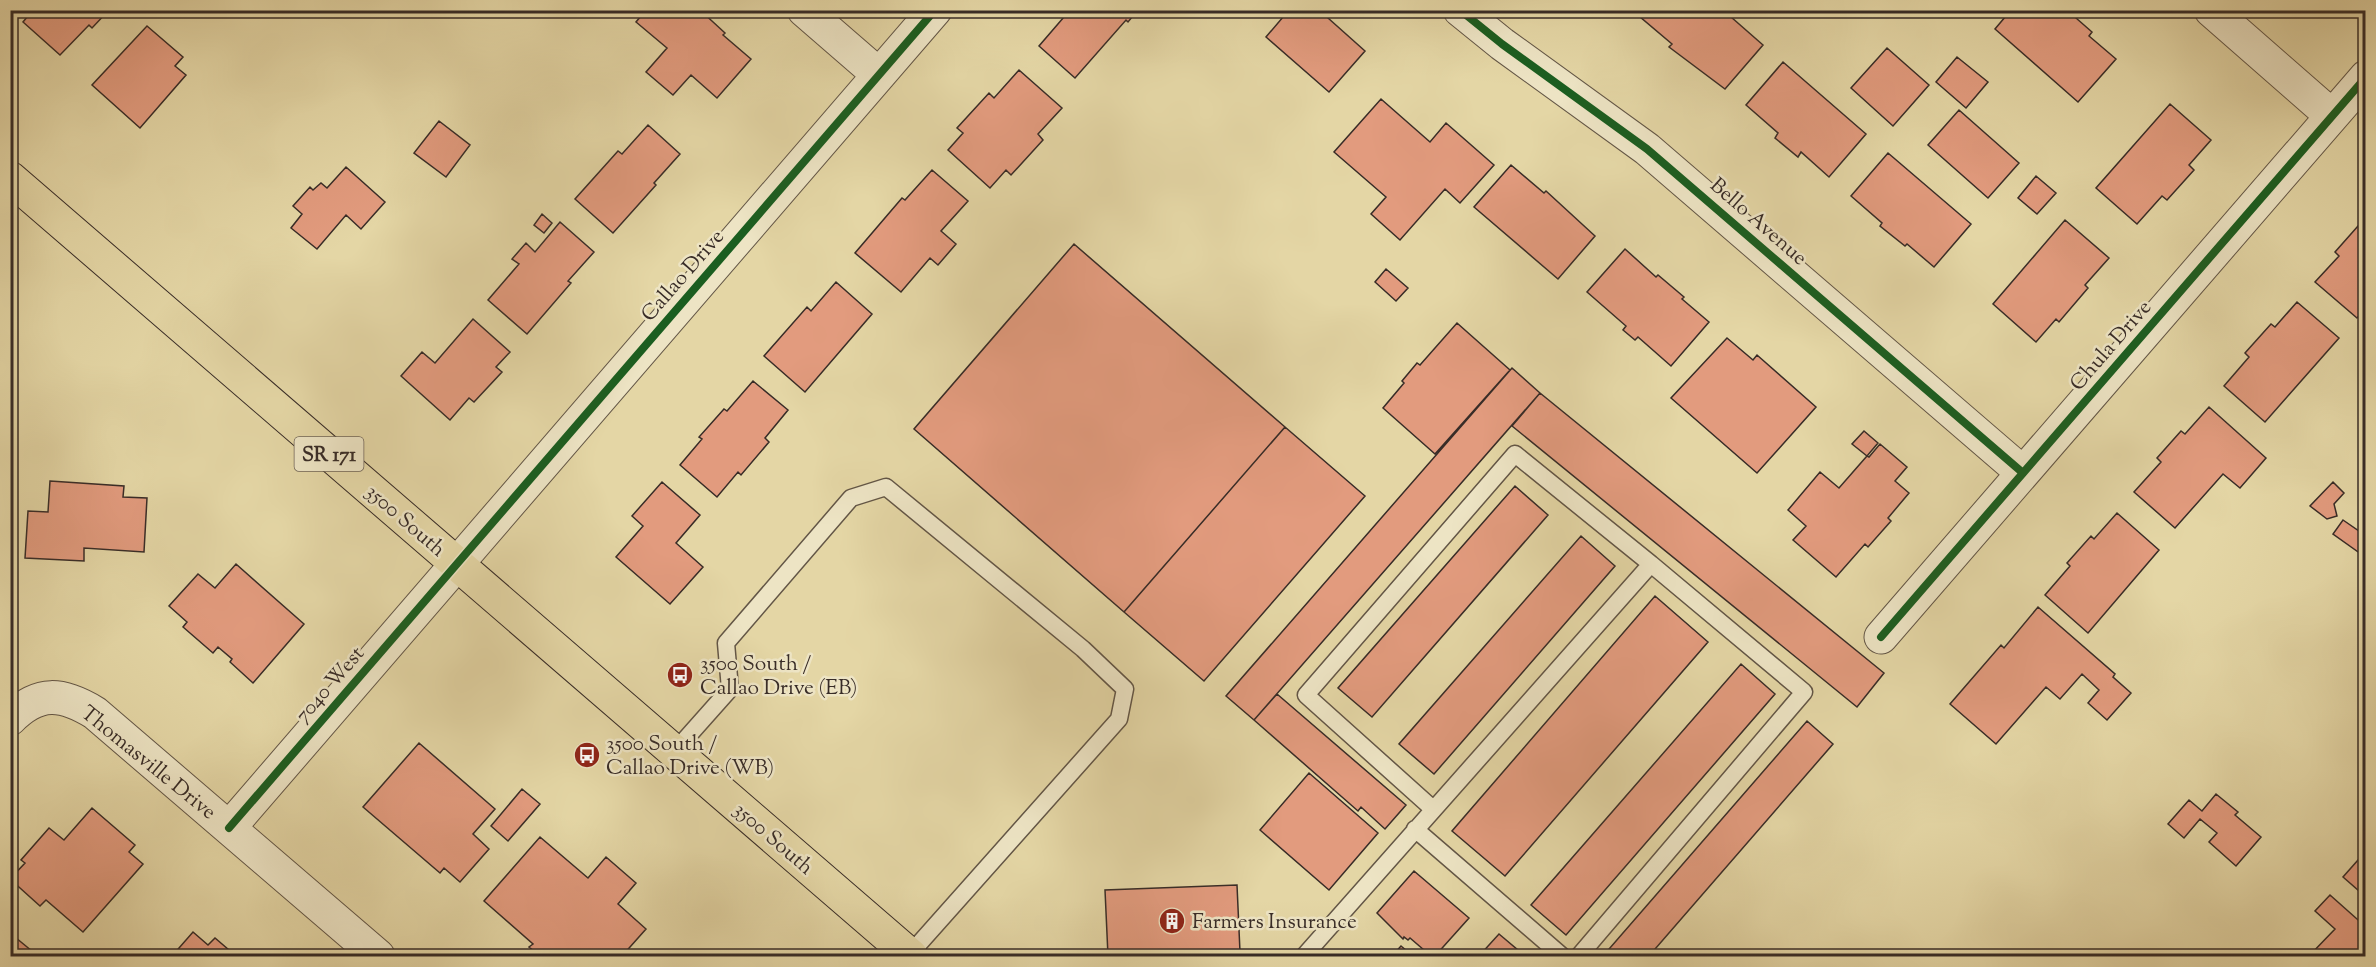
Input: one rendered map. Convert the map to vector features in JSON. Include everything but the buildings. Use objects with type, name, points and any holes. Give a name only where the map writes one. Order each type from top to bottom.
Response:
[{"type":"main road","name":"3500 South","points":[[10,178],[910,956]]},
{"type":"street","points":[[804,10],[879,75]]},
{"type":"street","name":"Callao Drive","points":[[456,563],[935,10]]},
{"type":"street","name":"Bello Avenue","points":[[1460,10],[1502,44],[1638,142],[2023,473]]},
{"type":"street","points":[[2211,10],[2332,116]]},
{"type":"street","name":"Chula Drive","points":[[1881,637],[2366,77]]},
{"type":"street","name":"7040 West","points":[[229,828],[456,563]]},
{"type":"street","name":"Thomasville Drive","points":[[10,718],[26,705],[50,696],[81,704],[95,713],[378,957]]},
{"type":"lane","points":[[1433,809],[1306,695],[1515,453],[1804,692],[1579,957]]},
{"type":"lane","points":[[674,752],[730,689],[726,643],[850,498],[885,487],[1083,650],[1125,690],[1119,719],[910,956]]},
{"type":"lane","points":[[1304,957],[1651,564]]},
{"type":"lane","points":[[1415,829],[1562,957]]},
{"type":"cycle path","points":[[229,828],[935,10]]},
{"type":"cycle path","points":[[1460,10],[1502,44],[1647,149],[2023,473]]},
{"type":"cycle path","points":[[1881,637],[2366,77]]},
{"type":"place","name":"3500 South / Callao Drive (EB)","points":[[680,675]]},
{"type":"place","name":"3500 South / Callao Drive (WB)","points":[[587,755]]},
{"type":"place","name":"Farmers Insurance","points":[[1172,921]]}]
